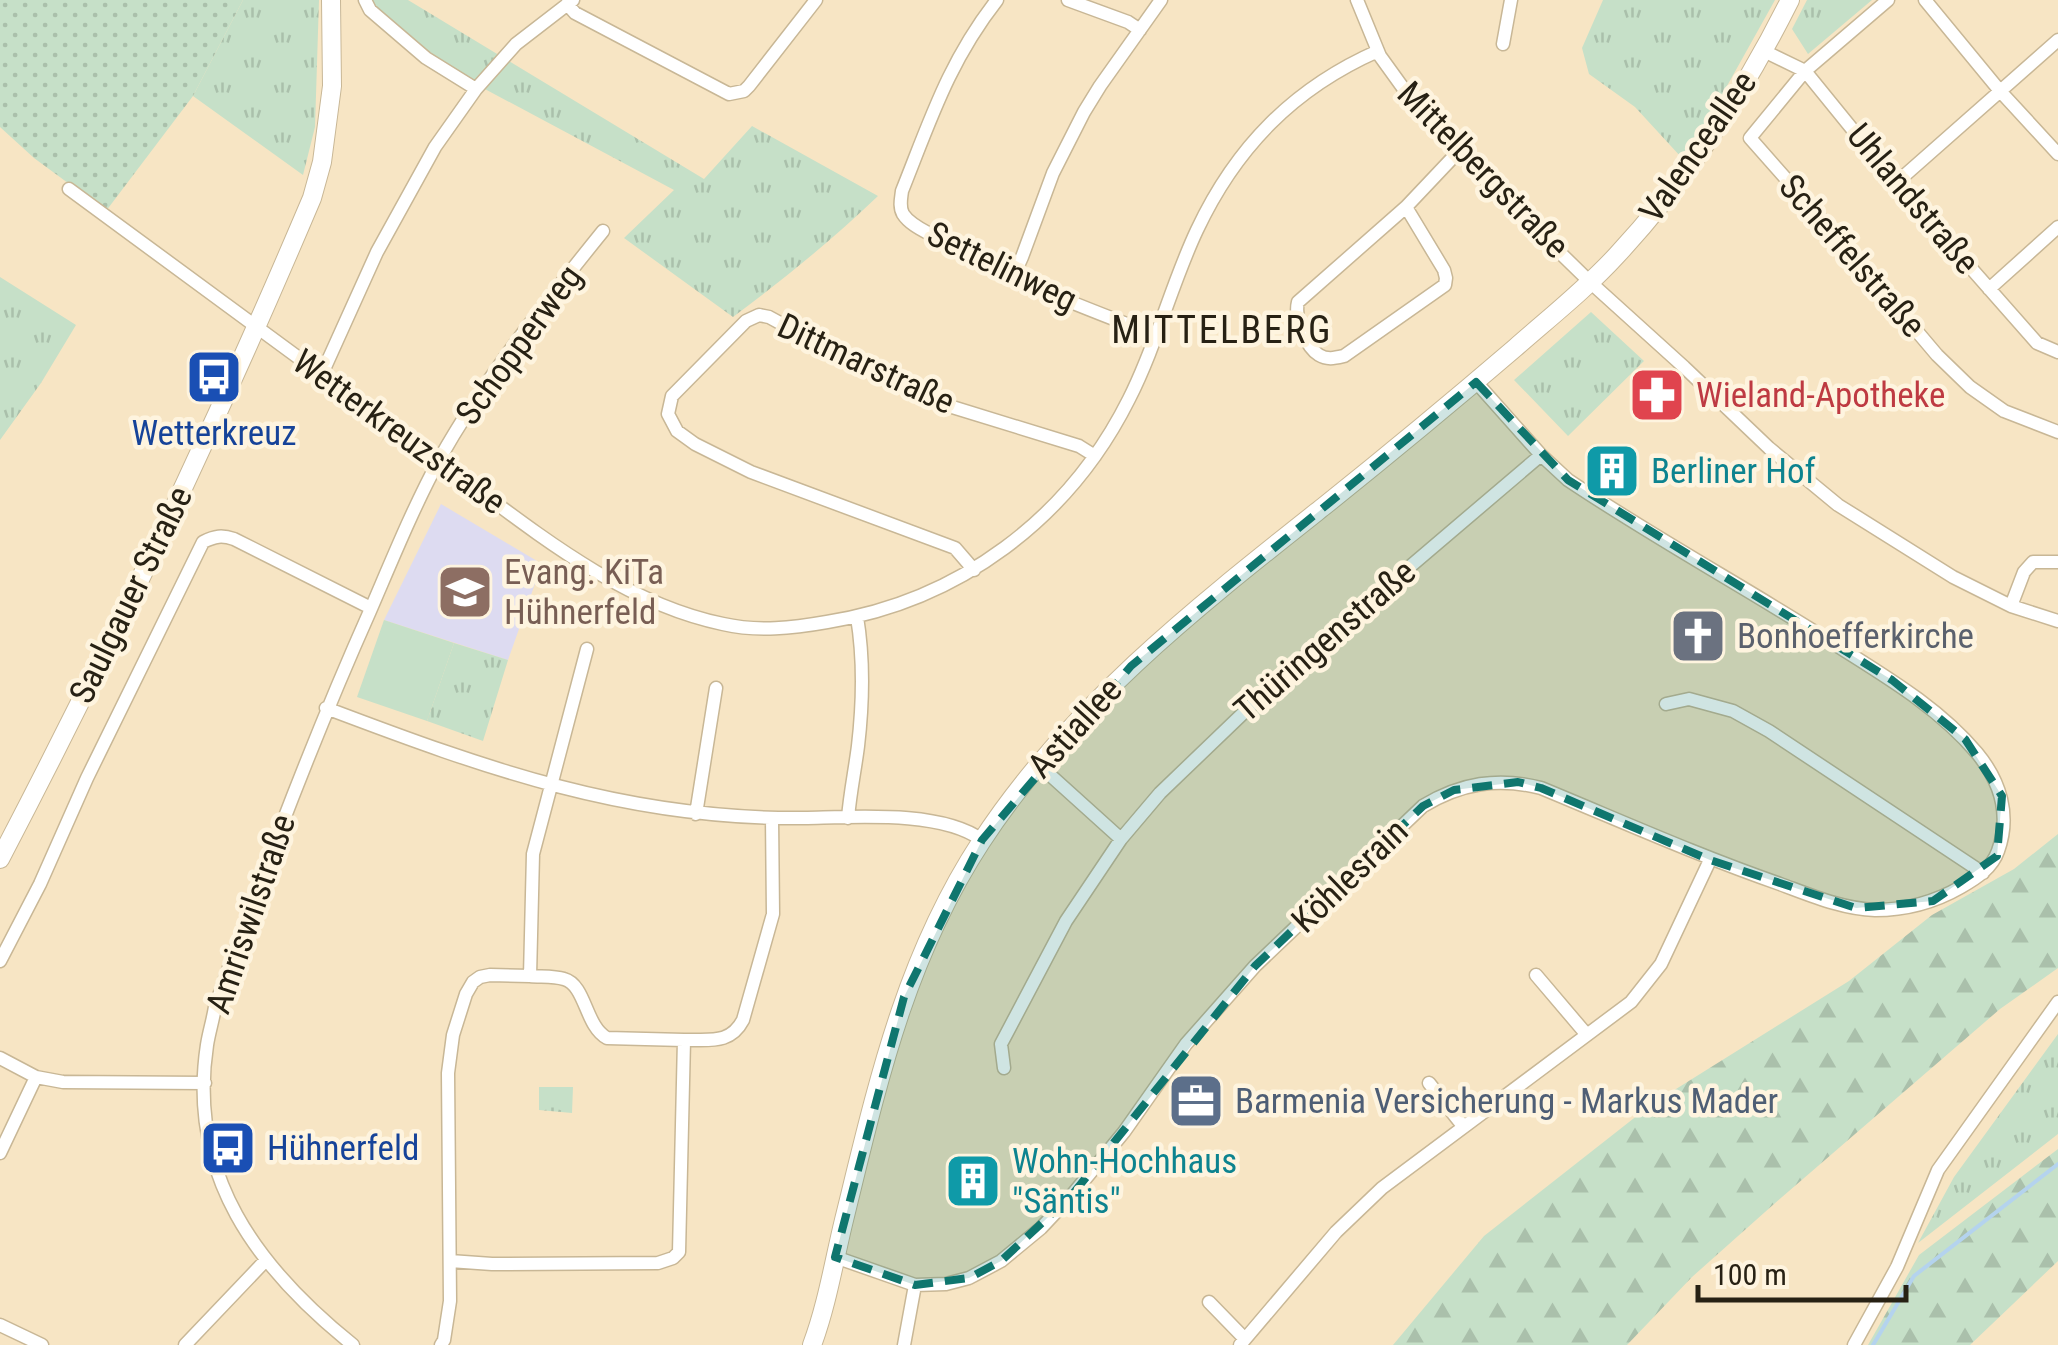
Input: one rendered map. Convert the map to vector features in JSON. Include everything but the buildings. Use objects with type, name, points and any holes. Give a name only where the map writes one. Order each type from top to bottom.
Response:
[{"type":"street","name":"Saulgauer Straße","points":[[0,859],[214,423],[312,198],[322,162],[332,86],[331,0]]},
{"type":"street","points":[[365,0],[370,10],[426,58],[476,89]]},
{"type":"street","points":[[377,16],[382,0]]},
{"type":"street","points":[[321,376],[377,252],[435,146],[476,89],[516,44],[570,2],[576,13],[729,94],[749,86],[816,0]]},
{"type":"street","name":"Settelinweg","points":[[997,0],[946,79],[902,191],[903,214],[912,224],[979,262],[1158,336]]},
{"type":"street","points":[[1068,0],[1140,30]]},
{"type":"street","points":[[1013,277],[1068,143],[1100,86],[1161,0]]},
{"type":"street","name":"Mittelbergstraße","points":[[1357,0],[1378,51],[1415,105],[1458,152],[1590,282],[1769,448],[1838,505],[1952,578],[2011,606],[2058,620]]},
{"type":"street","points":[[1502,44],[1511,0]]},
{"type":"street","name":"Valenceallee","points":[[1590,282],[1691,166],[1764,51],[1790,0]]},
{"type":"street","points":[[1805,71],[1888,0]]},
{"type":"street","points":[[1925,0],[2058,154]]},
{"type":"street","points":[[1896,182],[2058,40]]},
{"type":"street","name":"Wetterkreuzstraße","points":[[256,327],[597,571],[672,609],[757,629],[857,617],[928,592],[974,570],[1001,552],[1053,506],[1095,456],[1128,402],[1158,336],[1197,231],[1220,187],[1247,148],[1304,93],[1329,75],[1378,51]]},
{"type":"street","name":"Uhlandstraße","points":[[1764,51],[1805,71],[1989,290],[2037,342],[2058,352]]},
{"type":"street","name":"Scheffelstraße","points":[[1805,71],[1750,138],[1937,356],[1970,387],[2004,410],[2058,432]]},
{"type":"street","points":[[1406,207],[1444,270],[1445,285],[1344,356],[1324,358],[1315,353],[1298,322],[1298,302],[1406,207],[1458,152]]},
{"type":"street","points":[[69,189],[256,327]]},
{"type":"street","points":[[1989,290],[2058,227]]},
{"type":"street","name":"Schopperweg","points":[[439,461],[510,352],[603,231]]},
{"type":"street","name":"Astiallee","points":[[812,1345],[887,1048],[904,997],[935,922],[982,840],[1039,765],[1131,666],[1476,382],[1590,282]]},
{"type":"street","name":"Dittmarstraße","points":[[974,570],[955,548],[751,472],[694,444],[670,422],[672,396],[746,320],[768,317],[936,402],[1079,446],[1095,456]]},
{"type":"street","points":[[1476,382],[1540,455],[1568,480],[1892,680],[1965,739],[1993,776],[2002,796],[2005,818],[1997,856],[1983,873],[1733,710],[1689,698],[1666,704]]},
{"type":"street","name":"Thüringenstraße","points":[[1004,1068],[1001,1044],[1066,921],[1122,839],[1160,793],[1285,673],[1540,455]]},
{"type":"street","name":"Amriswilstraße","points":[[353,1345],[266,1261],[224,1193],[206,1121],[207,1046],[216,1007],[326,708],[439,461]]},
{"type":"street","points":[[0,961],[203,542],[214,537],[234,539],[371,608]]},
{"type":"street","points":[[2011,606],[2024,572],[2033,562],[2058,562]]},
{"type":"street","points":[[848,818],[862,679],[857,617]]},
{"type":"street","points":[[530,976],[533,854],[587,649]]},
{"type":"street","points":[[696,814],[716,688]]},
{"type":"street","points":[[326,708],[456,757],[550,786],[621,802],[696,814],[943,823],[982,840]]},
{"type":"street","points":[[1039,765],[1122,839]]},
{"type":"street","name":"Köhlesrain","points":[[835,1257],[915,1285],[946,1284],[987,1271],[1041,1228],[1072,1195],[1124,1132],[1186,1044],[1254,966],[1423,806],[1454,790],[1518,782],[1541,788],[1710,860],[1856,908],[1914,907],[1983,873]]},
{"type":"street","points":[[440,1345],[450,1301],[448,1074],[453,1036],[466,994],[480,977],[490,975],[563,978],[572,983],[596,1032],[606,1038],[730,1037],[743,1020],[773,914],[772,818]]},
{"type":"street","points":[[1209,1302],[1243,1342],[1336,1232],[1382,1188],[1631,1002],[1654,973],[1710,860]]},
{"type":"street","points":[[1536,975],[1587,1035]]},
{"type":"street","points":[[1854,1345],[1897,1267],[1938,1170],[2058,1002]]},
{"type":"street","points":[[450,1261],[640,1264],[673,1258],[678,1252],[684,1040]]},
{"type":"street","points":[[0,1058],[36,1077],[64,1082],[204,1084]]},
{"type":"street","points":[[0,1153],[36,1077]]},
{"type":"street","points":[[1428,1084],[1463,1126]]},
{"type":"street","points":[[185,1345],[266,1261]]},
{"type":"street","points":[[904,1345],[915,1285]]},
{"type":"street","points":[[0,1326],[42,1345]]},
{"type":"highlighted area","points":[[1476,382],[1568,480],[1892,680],[1965,739],[2002,796],[1997,856],[1933,901],[1856,908],[1710,860],[1541,788],[1518,782],[1454,790],[1423,806],[1255,966],[1072,1195],[1001,1261],[969,1278],[915,1285],[835,1257],[904,997],[982,840],[1131,666]]},
{"type":"shaded area","name":"Evang. KiTa Hühnerfeld","points":[[441,504],[542,564],[508,660],[384,620]]},
{"type":"green space","points":[[0,0],[243,0],[193,96],[106,211],[34,158],[0,127]]},
{"type":"green space","points":[[243,0],[319,0],[315,127],[303,175],[193,96]]},
{"type":"green space","points":[[367,0],[408,0],[704,179],[752,126],[878,196],[733,317],[624,238],[674,190],[453,72]]},
{"type":"green space","points":[[1603,0],[1775,0],[1713,111],[1681,157],[1635,107],[1589,74],[1582,48]]},
{"type":"green space","points":[[1807,0],[1872,0],[1808,54],[1792,29]]},
{"type":"green space","points":[[0,277],[76,325],[0,440]]},
{"type":"green space","points":[[1591,312],[1644,361],[1568,436],[1514,380]]},
{"type":"green space","points":[[384,620],[454,643],[427,721],[357,697]]},
{"type":"green space","points":[[454,643],[508,660],[483,741],[427,721]]},
{"type":"green space","points":[[2058,834],[2058,968],[2000,1009],[1774,1204],[1692,1277],[1627,1345],[1393,1345],[1484,1236],[1652,1104],[1849,981],[1932,915],[2014,869]]},
{"type":"green space","points":[[2058,1034],[2058,1134],[1918,1243],[1954,1177]]},
{"type":"green space","points":[[539,1087],[573,1087],[572,1113],[539,1110]]},
{"type":"green space","points":[[2058,1149],[2058,1261],[1970,1345],[1868,1345],[1919,1255]]},
{"type":"waterway","points":[[1873,1345],[1914,1276],[2058,1164]]},
{"type":"place","name":"Wetterkreuz","points":[[214,377]]},
{"type":"place","name":"Wieland-Apotheke","points":[[1657,395]]},
{"type":"place","name":"Berliner Hof","points":[[1612,471]]},
{"type":"place","name":"Evang. KiTa Hühnerfeld","points":[[465,592]]},
{"type":"place","name":"Bonhoefferkirche","points":[[1698,636]]},
{"type":"place","name":"Barmenia Versicherung - Markus Mader","points":[[1196,1101]]},
{"type":"place","name":"Hühnerfeld","points":[[228,1148]]},
{"type":"place","name":"Wohn-Hochhaus \"Säntis\"","points":[[973,1181]]},
{"type":"district","name":"MITTELBERG","points":[[1222,330]]}]
